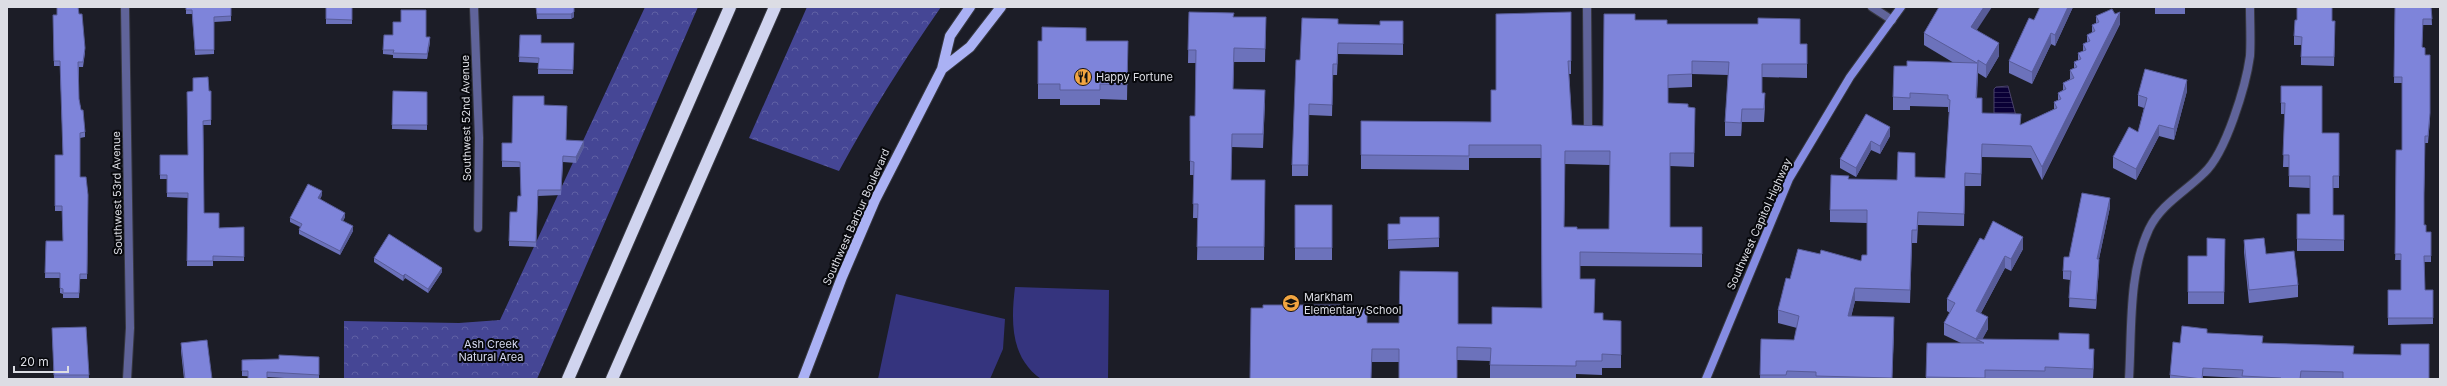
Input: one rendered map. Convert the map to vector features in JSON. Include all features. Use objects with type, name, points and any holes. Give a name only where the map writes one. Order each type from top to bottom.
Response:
[{"type":"highway","points":[[568,379],[730,7]]},
{"type":"highway","points":[[612,379],[775,7]]},
{"type":"main road","name":"Southwest Barbur Boulevard","points":[[803,379],[842,277],[875,200],[942,69],[950,36],[970,7]]},
{"type":"main road","name":"Southwest Barbur Boulevard","points":[[942,69],[970,47],[1001,7]]},
{"type":"main road","name":"Southwest Capitol Highway","points":[[1706,379],[1789,179],[1850,77],[1901,7]]},
{"type":"street","name":"Southwest 53rd Avenue","points":[[125,7],[130,328],[127,379]]},
{"type":"street","name":"Southwest 52nd Avenue","points":[[474,7],[479,138],[478,228]]},
{"type":"street","points":[[1587,7],[1588,125]]},
{"type":"street","points":[[1872,7],[1892,20]]},
{"type":"street","points":[[2129,379],[2134,287],[2140,254],[2150,228],[2167,204],[2206,173],[2221,150],[2245,78],[2250,56],[2250,7]]},
{"type":"shaded area","points":[[2008,86],[2016,116],[1994,116],[1994,89],[1996,87]]},
{"type":"shaded area","points":[[1015,287],[1109,290],[1108,379],[1041,379],[1031,370],[1023,360],[1015,338],[1013,313]]},
{"type":"shaded area","points":[[896,294],[1005,319],[1003,349],[990,379],[878,379]]},
{"type":"green space","name":"Ash Creek Natural Area","points":[[645,7],[698,7],[537,379],[344,379],[344,321],[459,323],[500,320]]},
{"type":"green space","points":[[807,7],[941,7],[888,88],[839,171],[749,138]]},
{"type":"building","points":[[57,7],[78,7],[79,14],[82,14],[85,48],[83,62],[78,62],[79,99],[81,110],[83,110],[85,132],[80,133],[80,177],[86,177],[88,195],[87,274],[80,274],[79,293],[63,293],[63,289],[60,288],[60,273],[45,273],[46,241],[63,241],[62,206],[55,206],[55,155],[63,155],[60,61],[54,61],[53,15],[57,15]]},
{"type":"building","points":[[186,7],[231,7],[231,16],[214,17],[214,50],[195,50],[192,10],[186,10]]},
{"type":"building","points":[[326,7],[352,7],[352,20],[326,19]]},
{"type":"building","points":[[536,7],[574,7],[574,12],[571,14],[537,14]]},
{"type":"building","points":[[1939,7],[1984,7],[1971,27],[1999,43],[1986,65],[1978,60],[1976,98],[1982,98],[1982,113],[2021,114],[2020,125],[2057,108],[2054,102],[2061,99],[2058,93],[2066,89],[2063,83],[2074,78],[2070,70],[2077,67],[2074,62],[2081,59],[2078,53],[2086,50],[2083,44],[2090,41],[2087,35],[2095,31],[2092,25],[2099,22],[2096,16],[2112,9],[2115,14],[2120,12],[2042,167],[2031,146],[1982,144],[1981,174],[1965,173],[1964,214],[1918,212],[1917,230],[1912,230],[1910,290],[1855,288],[1848,316],[1894,317],[1892,378],[1816,376],[1816,372],[1787,371],[1786,375],[1760,375],[1761,339],[1794,340],[1799,316],[1778,310],[1786,278],[1790,279],[1798,249],[1820,254],[1821,250],[1861,261],[1862,255],[1867,255],[1867,210],[1830,210],[1831,175],[1849,176],[1848,179],[1897,180],[1898,152],[1915,153],[1915,177],[1945,178],[1950,100],[1948,99],[1948,95],[1910,93],[1910,98],[1893,97],[1894,66],[1907,66],[1907,61],[1977,63],[1924,33]]},
{"type":"building","points":[[2040,7],[2068,7],[2055,35],[2051,33],[2032,72],[2009,61],[2029,18],[2034,20]]},
{"type":"building","points":[[2297,7],[2332,7],[2332,21],[2335,21],[2334,57],[2301,57],[2302,37],[2294,36],[2295,20],[2297,20]]},
{"type":"building","points":[[2395,7],[2431,7],[2432,19],[2423,19],[2422,47],[2425,48],[2425,55],[2430,55],[2430,113],[2428,136],[2425,136],[2424,225],[2426,225],[2426,232],[2431,232],[2431,256],[2424,256],[2425,290],[2433,290],[2433,318],[2388,318],[2388,290],[2401,290],[2401,254],[2395,254],[2396,150],[2402,150],[2402,77],[2394,77]]},
{"type":"building","points":[[401,10],[426,10],[426,37],[430,37],[427,54],[393,53],[394,50],[383,50],[384,35],[393,35],[393,22],[401,22]]},
{"type":"building","points":[[1189,12],[1234,13],[1233,17],[1266,17],[1265,49],[1234,48],[1233,89],[1265,90],[1263,134],[1232,134],[1231,180],[1265,180],[1264,247],[1197,247],[1198,204],[1193,204],[1194,162],[1190,161],[1190,116],[1195,116],[1196,50],[1188,50]]},
{"type":"building","points":[[1571,12],[1571,61],[1568,61],[1572,125],[1603,126],[1604,14],[1635,14],[1635,20],[1667,20],[1667,24],[1758,24],[1758,18],[1800,19],[1800,44],[1807,44],[1807,64],[1762,64],[1762,93],[1765,93],[1764,109],[1742,109],[1741,123],[1725,122],[1729,62],[1692,61],[1692,74],[1668,75],[1668,103],[1688,104],[1688,107],[1695,108],[1694,153],[1670,153],[1670,227],[1702,227],[1702,254],[1580,252],[1580,279],[1595,279],[1594,313],[1603,313],[1603,320],[1621,321],[1621,355],[1602,354],[1602,361],[1576,361],[1576,366],[1490,365],[1491,348],[1457,347],[1457,379],[1399,379],[1399,349],[1372,349],[1371,379],[1250,379],[1251,308],[1263,308],[1263,305],[1340,305],[1340,308],[1367,309],[1367,323],[1399,323],[1400,271],[1458,272],[1458,324],[1492,324],[1492,307],[1542,308],[1541,145],[1469,145],[1469,156],[1361,155],[1361,121],[1491,122],[1491,90],[1496,90],[1496,14]],"holes":[[[1565,151],[1610,151],[1609,229],[1577,229],[1577,227],[1564,227]]]},
{"type":"building","points":[[1302,18],[1338,19],[1338,24],[1380,25],[1380,21],[1403,21],[1403,44],[1338,43],[1337,64],[1333,64],[1332,105],[1309,104],[1308,165],[1292,165],[1296,60],[1300,60]]},
{"type":"building","name":"Happy Fortune","points":[[1042,27],[1086,28],[1086,41],[1128,41],[1127,85],[1100,84],[1100,90],[1060,90],[1060,84],[1038,84],[1038,41],[1042,41]]},
{"type":"building","points":[[520,35],[541,35],[541,43],[574,43],[573,70],[538,69],[539,58],[519,57]]},
{"type":"building","points":[[2145,69],[2187,80],[2174,129],[2159,125],[2136,169],[2113,157],[2129,127],[2138,132],[2147,98],[2138,95]]},
{"type":"building","points":[[208,77],[209,91],[211,91],[211,120],[203,121],[204,213],[219,213],[219,228],[244,227],[244,257],[213,256],[213,261],[187,261],[188,193],[167,193],[167,175],[160,175],[160,155],[188,155],[187,92],[193,91],[193,78]]},
{"type":"building","points":[[2281,86],[2322,86],[2322,133],[2339,133],[2339,176],[2333,176],[2333,215],[2344,215],[2344,240],[2297,239],[2297,214],[2310,214],[2310,176],[2289,176],[2289,155],[2283,155],[2285,103],[2281,103]]},
{"type":"building","points":[[393,91],[427,92],[427,125],[392,125]]},
{"type":"building","points":[[513,96],[544,96],[544,105],[567,106],[566,140],[584,141],[576,157],[563,156],[561,190],[538,190],[536,242],[509,241],[510,212],[517,212],[518,196],[521,196],[520,162],[502,161],[502,143],[512,143]]},
{"type":"building","points":[[1866,114],[1890,127],[1880,146],[1871,141],[1856,168],[1840,159]]},
{"type":"building","points":[[308,184],[322,191],[318,198],[345,213],[341,220],[353,226],[340,251],[299,230],[302,224],[290,218]]},
{"type":"building","points":[[2082,193],[2110,198],[2097,259],[2099,259],[2096,300],[2069,298],[2071,271],[2063,271],[2064,257],[2069,257]]},
{"type":"building","points":[[1295,205],[1332,205],[1332,248],[1295,248]]},
{"type":"building","points":[[1400,217],[1439,217],[1439,238],[1388,240],[1388,224],[1400,224]]},
{"type":"building","points":[[1993,221],[2023,237],[2011,259],[2005,256],[1976,311],[1988,317],[1976,339],[1944,323],[1955,303],[1947,299],[1980,238],[1984,240]]},
{"type":"building","points":[[389,234],[442,268],[428,289],[405,274],[403,276],[374,258]]},
{"type":"building","points":[[2207,238],[2225,239],[2224,292],[2188,292],[2188,256],[2207,256]]},
{"type":"building","points":[[2264,238],[2266,254],[2294,251],[2298,285],[2249,290],[2244,240]]},
{"type":"building","points":[[2182,326],[2207,329],[2207,333],[2263,336],[2262,343],[2354,346],[2353,354],[2401,355],[2401,344],[2429,344],[2429,379],[2343,379],[2343,372],[2301,371],[2300,379],[2281,379],[2242,376],[2243,370],[2203,368],[2202,379],[2170,375],[2173,342],[2180,343]]},
{"type":"building","points":[[86,327],[89,375],[54,375],[52,328]]},
{"type":"building","points":[[2059,333],[2089,334],[2089,349],[2094,349],[2093,369],[2045,367],[2045,371],[1985,370],[1985,378],[1926,377],[1927,343],[1984,343],[1976,339],[2059,340]]},
{"type":"building","points":[[207,340],[212,379],[185,379],[181,343]]},
{"type":"building","points":[[279,355],[319,357],[319,375],[267,372],[267,379],[248,379],[248,371],[242,371],[242,360],[279,359]]},
{"type":"place","name":"Happy Fortune","points":[[1083,77]]},
{"type":"place","name":"Markham Elementary School","points":[[1291,303]]}]
